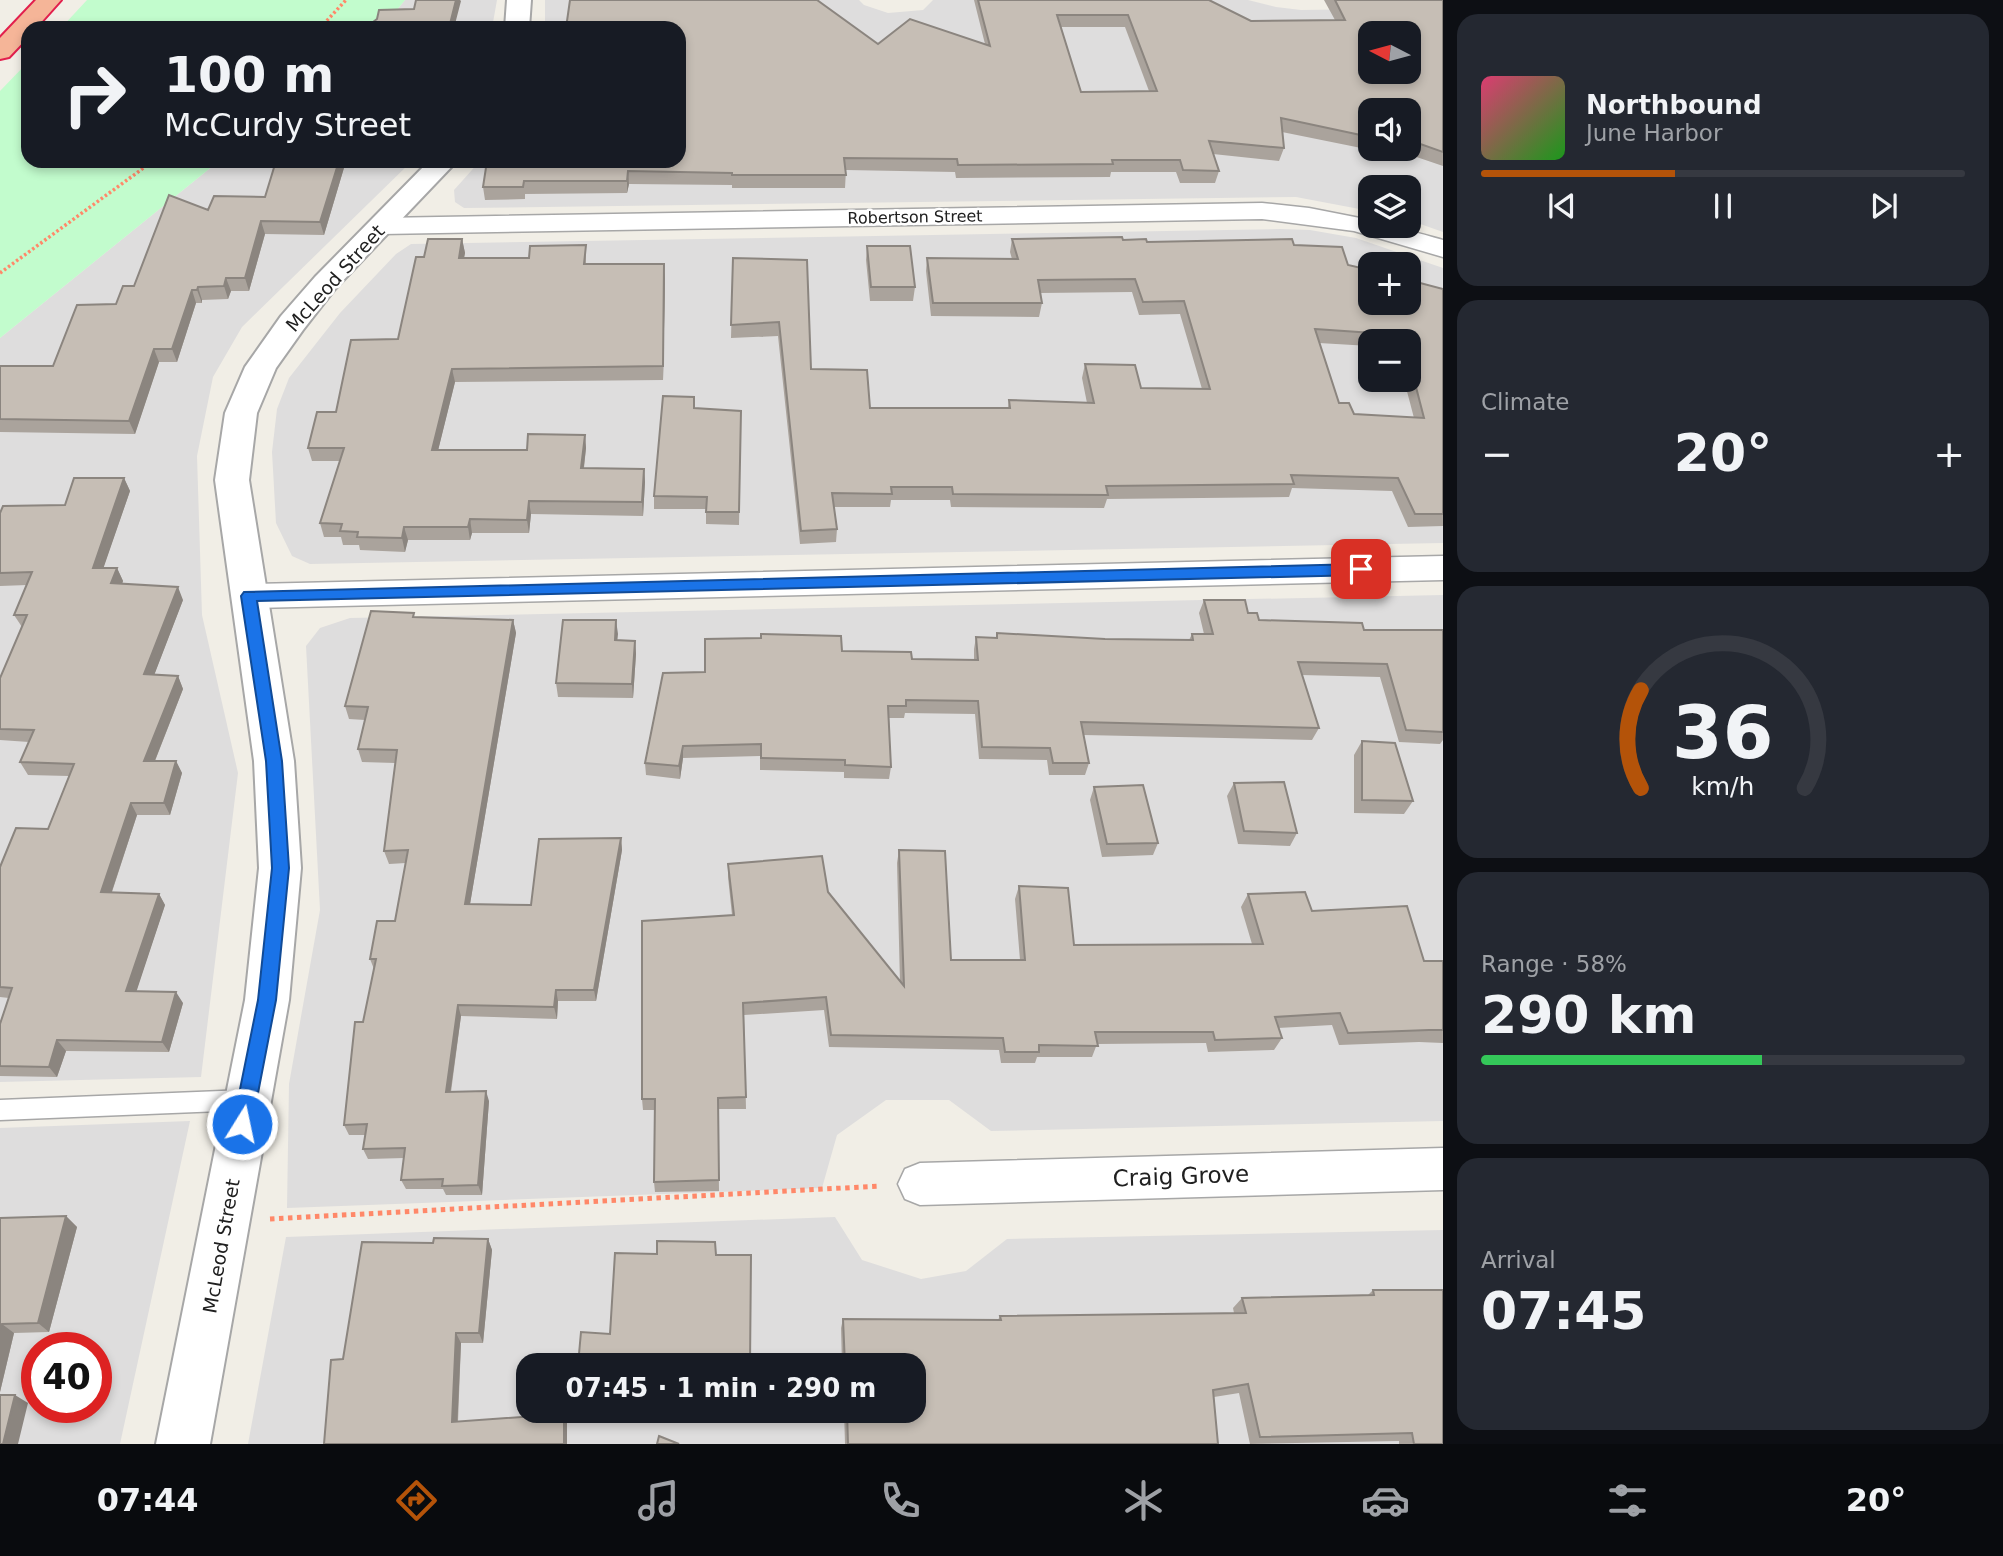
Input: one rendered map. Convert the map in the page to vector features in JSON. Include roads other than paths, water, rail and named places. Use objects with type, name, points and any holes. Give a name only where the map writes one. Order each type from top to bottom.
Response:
[{"type":"highway","points":[[3,27],[26,0]]},
{"type":"highway","points":[[29,21],[49,0]]},
{"type":"highway","points":[[0,52],[21,30]]},
{"type":"street","points":[[518,21],[519,0]]},
{"type":"street","name":"McLeod Street","points":[[183,1444],[267,1000],[280,868],[274,761],[232,480],[241,413],[261,367],[292,323],[325,283],[437,168]]},
{"type":"street","name":"Robertson Street","points":[[382,226],[1262,211],[1329,216],[1385,230],[1443,249]]},
{"type":"street","points":[[249,596],[1443,568]]},
{"type":"street","name":"Craig Grove","points":[[920,1184],[1443,1169]]},
{"type":"lane","points":[[0,1110],[246,1100]]}]
